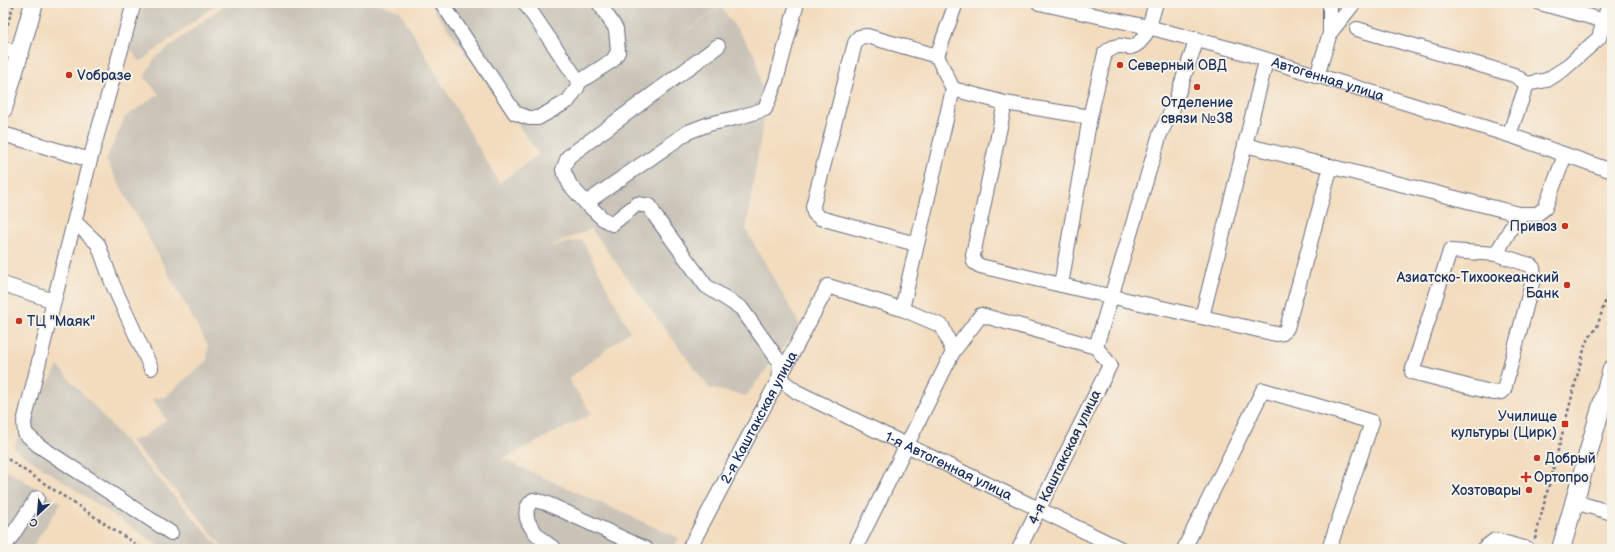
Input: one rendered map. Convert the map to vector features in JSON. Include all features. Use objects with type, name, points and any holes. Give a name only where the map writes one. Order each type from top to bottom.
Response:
[{"type":"main road","points":[[3,109],[11,51],[34,3]]},
{"type":"main road","points":[[1561,549],[1612,369]]},
{"type":"street","points":[[134,3],[90,160],[24,422],[25,433],[38,445],[171,533]]},
{"type":"street","points":[[442,3],[515,113],[529,118],[538,118],[568,101],[577,88],[579,82],[613,60],[618,52],[616,29],[599,3]]},
{"type":"street","points":[[525,3],[579,82]]},
{"type":"street","points":[[586,203],[688,132],[709,124],[740,117],[765,109],[776,81],[797,3]]},
{"type":"street","points":[[953,352],[942,326],[902,309],[953,89],[937,56],[956,3]]},
{"type":"street","name":"Автогенная улица","points":[[1040,3],[1197,39],[1509,135],[1612,171]]},
{"type":"street","points":[[1061,286],[1090,117],[1105,53],[1114,47],[1121,46],[1130,48],[1141,42],[1156,3]]},
{"type":"street","points":[[1317,76],[1330,32],[1330,3]]},
{"type":"street","points":[[1330,32],[1354,3]]},
{"type":"street","points":[[1540,3],[1608,22]]},
{"type":"street","points":[[1357,29],[1514,75],[1527,84],[1547,80],[1564,69],[1599,38],[1608,22],[1609,3]]},
{"type":"street","points":[[916,244],[820,218],[814,213],[813,206],[855,43],[859,37],[867,36],[937,56]]},
{"type":"street","points":[[855,549],[953,352],[981,315],[1096,347],[1160,134],[1173,108],[1197,39]]},
{"type":"street","points":[[718,46],[568,157],[563,170],[570,185],[586,203],[602,218],[612,224],[637,204],[650,206],[655,216],[706,286],[741,308],[779,361],[780,379]]},
{"type":"street","points":[[1202,317],[1266,61]]},
{"type":"street","points":[[1509,135],[1527,84]]},
{"type":"street","points":[[953,89],[1006,103],[1090,117]]},
{"type":"street","points":[[1006,103],[973,255],[974,262],[980,266],[1061,286],[1276,334],[1286,331],[1331,166]]},
{"type":"street","points":[[3,134],[90,160]]},
{"type":"street","points":[[1245,145],[1519,214],[1537,214],[1545,208],[1565,155]]},
{"type":"street","points":[[1496,254],[1519,214]]},
{"type":"street","points":[[75,222],[98,244],[113,285],[150,368]]},
{"type":"street","points":[[1450,251],[1496,254],[1527,264],[1534,272],[1504,390],[1494,393],[1412,372],[1450,251]]},
{"type":"street","points":[[3,284],[54,301]]},
{"type":"street","name":"2-я Каштакская улица","points":[[690,549],[828,286],[902,309]]},
{"type":"street","name":"4-я Каштакская улица","points":[[1019,549],[1110,366],[1096,347]]},
{"type":"street","name":"1-я Автогенная улица","points":[[780,379],[797,392],[1120,549]]},
{"type":"street","points":[[1184,549],[1263,390],[1372,422],[1329,549]]},
{"type":"street","points":[[3,549],[37,498]]},
{"type":"street","points":[[555,549],[544,543],[527,521],[525,512],[528,505],[533,500],[546,503],[646,549]]},
{"type":"street","points":[[1575,502],[1612,512]]},
{"type":"street","points":[[1483,549],[1495,540],[1531,545]]},
{"type":"path","points":[[3,38],[14,3]]},
{"type":"path","points":[[1531,545],[1586,342],[1597,327],[1612,280]]},
{"type":"path","points":[[3,456],[143,549]]},
{"type":"shaded area","points":[[144,3],[218,3],[140,62],[130,48]]},
{"type":"shaded area","points":[[227,3],[377,3],[400,11],[499,183],[539,154],[429,3],[725,3],[647,60],[721,7],[756,56],[765,109],[746,230],[800,325],[746,396],[709,388],[591,229],[548,247],[582,240],[630,331],[568,379],[592,414],[502,459],[679,538],[673,549],[224,549],[194,511],[130,441],[143,437],[166,420],[152,398],[165,397],[207,360],[208,346],[106,160],[125,117],[159,94],[144,77],[155,58]]},
{"type":"shaded area","points":[[58,366],[221,549],[164,549],[13,448]]},
{"type":"shaded area","points":[[3,468],[61,503],[31,549],[3,549]]},
{"type":"place","name":"Северный ОВД","points":[[1120,65]]},
{"type":"place","name":"Vобразе","points":[[69,75]]},
{"type":"place","name":"Отделение связи №38","points":[[1197,87]]},
{"type":"place","name":"Привоз","points":[[1565,226]]},
{"type":"place","name":"Азиатско-Тихоокеанский Банк","points":[[1567,285]]},
{"type":"place","name":"ТЦ \"Маяк\"","points":[[19,321]]},
{"type":"place","name":"Училище культуры (Цирк)","points":[[1565,424]]},
{"type":"place","name":"Добрый","points":[[1537,458]]},
{"type":"place","name":"Ортопро","points":[[1526,477]]},
{"type":"place","name":"Хозтовары","points":[[1529,490]]}]
